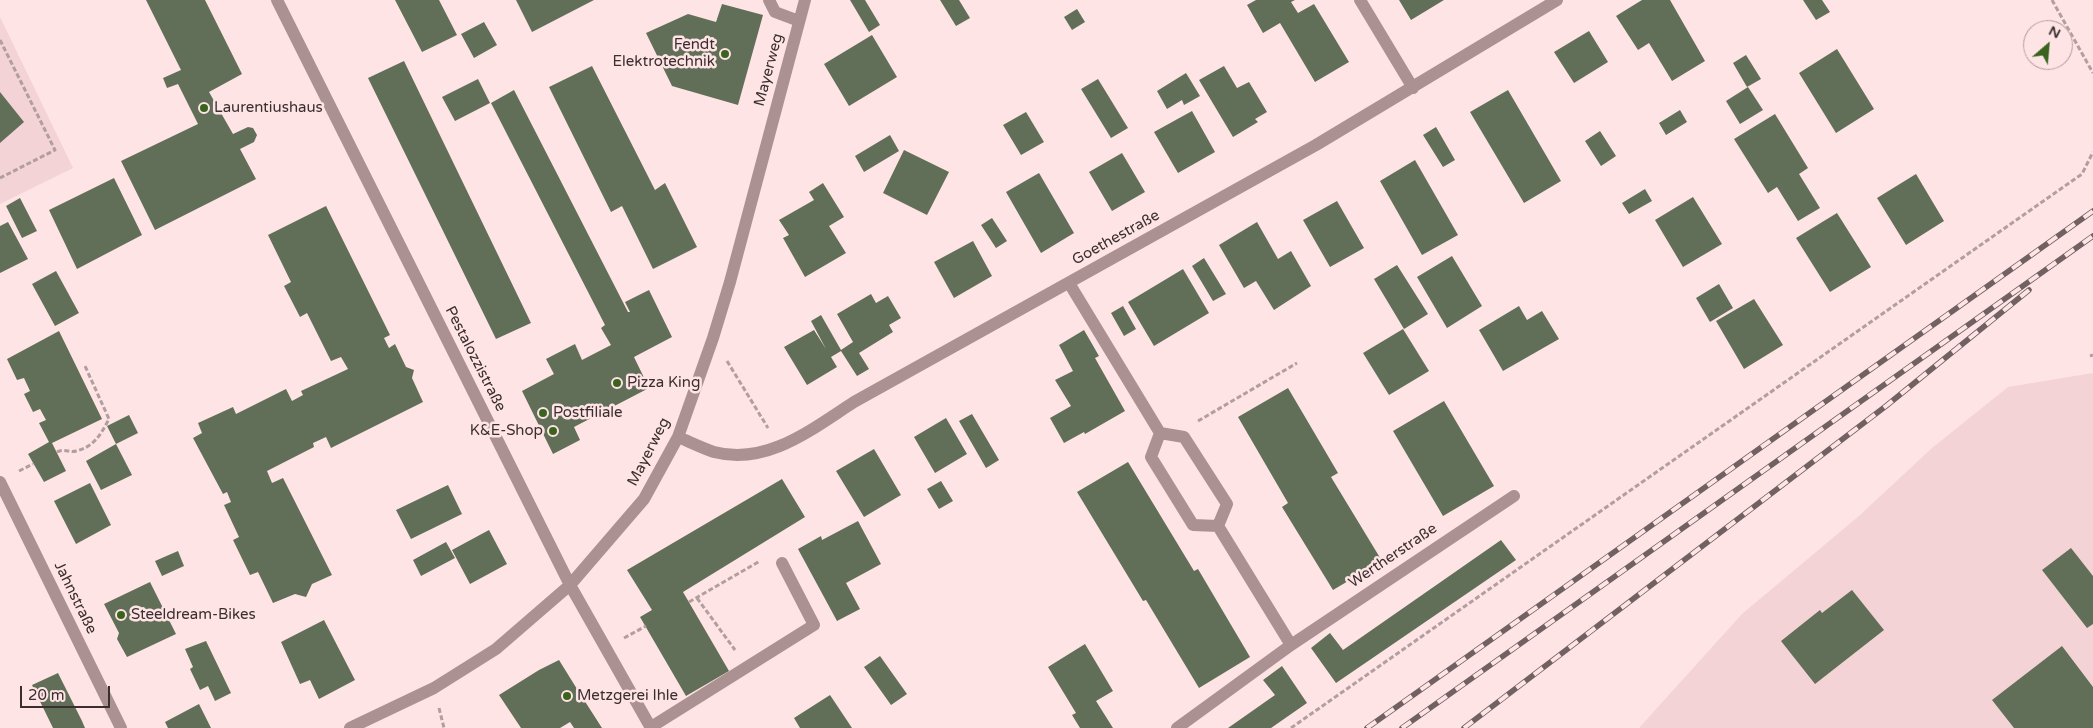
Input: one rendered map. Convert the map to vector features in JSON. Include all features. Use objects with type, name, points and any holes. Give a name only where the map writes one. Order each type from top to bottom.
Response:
[{"type":"street","name":"Pestalozzistraße","points":[[278,0],[570,585],[651,728]]},
{"type":"street","points":[[769,0],[775,12],[799,21]]},
{"type":"street","name":"Mayerweg","points":[[350,728],[434,688],[496,648],[570,585],[644,499],[678,437],[713,338],[730,282],[805,0]]},
{"type":"street","points":[[1360,0],[1413,88]]},
{"type":"street","name":"Goethestraße","points":[[678,437],[714,452],[745,455],[780,448],[854,402],[1316,145],[1557,0]]},
{"type":"street","points":[[1069,283],[1160,433]]},
{"type":"street","points":[[1160,433],[1151,457],[1193,525],[1218,526]]},
{"type":"street","points":[[1160,433],[1184,436],[1227,504],[1218,526]]},
{"type":"street","name":"Jahnstraße","points":[[0,482],[120,728]]},
{"type":"street","name":"Wertherstraße","points":[[1177,728],[1291,645],[1514,496]]},
{"type":"street","points":[[1218,526],[1291,645]]},
{"type":"street","points":[[651,728],[814,624],[782,563]]},
{"type":"path","points":[[2052,0],[2093,73]]},
{"type":"path","points":[[0,40],[55,150],[0,178]]},
{"type":"path","points":[[1291,728],[2082,174],[2093,152]]},
{"type":"path","points":[[713,338],[780,448]]},
{"type":"path","points":[[1160,433],[1194,423],[1297,363]]},
{"type":"path","points":[[57,452],[61,450],[76,452],[99,439],[109,419],[85,366]]},
{"type":"path","points":[[689,602],[776,552],[782,563]]},
{"type":"path","points":[[696,598],[746,666]]},
{"type":"shaded area","points":[[0,17],[73,168],[0,204]]},
{"type":"shaded area","points":[[2093,373],[2093,728],[1639,728],[1742,614],[1859,516],[1932,448],[2008,387]]},
{"type":"building","name":"Laurentiushaus","points":[[146,0],[205,0],[242,74],[209,92],[233,134],[248,127],[253,128],[257,135],[254,142],[240,149],[256,179],[155,230],[121,161],[198,124],[178,84],[167,88],[163,78],[181,70]]},
{"type":"building","points":[[395,0],[439,0],[457,35],[422,52]]},
{"type":"building","points":[[516,0],[594,0],[532,32]]},
{"type":"building","points":[[850,0],[865,0],[880,25],[869,32]]},
{"type":"building","points":[[940,0],[959,0],[970,18],[956,26]]},
{"type":"building","points":[[1256,0],[1295,0],[1291,2],[1298,13],[1314,4],[1349,62],[1315,82],[1280,23],[1263,33],[1247,5]]},
{"type":"building","points":[[1399,0],[1444,0],[1411,20]]},
{"type":"building","points":[[1642,0],[1670,0],[1705,61],[1672,81],[1649,43],[1638,50],[1616,16]]},
{"type":"building","points":[[1803,0],[1822,0],[1830,12],[1816,20]]},
{"type":"building","points":[[722,4],[763,15],[738,105],[672,86],[646,33],[688,14],[716,22]]},
{"type":"building","points":[[1077,9],[1085,22],[1072,30],[1064,17]]},
{"type":"building","points":[[484,22],[497,45],[474,58],[461,34]]},
{"type":"building","points":[[1589,31],[1608,62],[1574,83],[1554,52]]},
{"type":"building","points":[[872,35],[897,77],[849,106],[824,64]]},
{"type":"building","points":[[1837,49],[1874,109],[1836,133],[1799,73]]},
{"type":"building","points":[[1746,55],[1761,79],[1747,87],[1733,63]]},
{"type":"building","points":[[404,61],[531,323],[496,339],[368,78]]},
{"type":"building","points":[[592,66],[655,190],[665,183],[697,247],[653,269],[622,206],[611,212],[549,87]]},
{"type":"building","points":[[1224,66],[1237,88],[1249,82],[1267,112],[1255,119],[1258,122],[1233,137],[1199,80]]},
{"type":"building","points":[[1186,73],[1200,96],[1184,105],[1182,100],[1167,109],[1157,91]]},
{"type":"building","points":[[478,79],[490,103],[455,121],[442,97]]},
{"type":"building","points":[[1098,79],[1128,128],[1111,138],[1081,89]]},
{"type":"building","points":[[1748,87],[1763,110],[1740,124],[1726,101]]},
{"type":"building","points":[[514,90],[628,312],[630,312],[625,302],[649,290],[672,337],[634,357],[649,388],[574,427],[580,440],[553,454],[522,391],[554,374],[546,359],[575,344],[582,360],[611,345],[601,328],[605,325],[491,103]]},
{"type":"building","points":[[1508,90],[1561,181],[1524,203],[1470,112]]},
{"type":"building","points":[[0,92],[24,122],[0,143]]},
{"type":"building","points":[[1680,110],[1687,122],[1666,135],[1659,123]]},
{"type":"building","points":[[1192,111],[1215,152],[1178,173],[1154,132]]},
{"type":"building","points":[[1026,112],[1044,142],[1021,155],[1003,125]]},
{"type":"building","points":[[1775,114],[1808,168],[1799,174],[1820,208],[1798,221],[1777,187],[1768,193],[1734,139]]},
{"type":"building","points":[[1436,127],[1455,160],[1443,167],[1423,135]]},
{"type":"building","points":[[1600,131],[1616,156],[1601,166],[1585,141]]},
{"type":"building","points":[[890,135],[899,151],[864,172],[855,156]]},
{"type":"building","points":[[904,150],[949,172],[927,215],[883,193]]},
{"type":"building","points":[[1122,153],[1145,192],[1112,211],[1089,172]]},
{"type":"building","points":[[1415,160],[1458,235],[1422,255],[1380,181]]},
{"type":"building","points":[[1039,173],[1074,233],[1041,253],[1006,192]]},
{"type":"building","points":[[1916,174],[1944,221],[1906,245],[1877,198]]},
{"type":"building","points":[[114,178],[142,235],[77,269],[49,210]]},
{"type":"building","points":[[823,183],[844,217],[829,226],[846,253],[805,277],[783,238],[789,235],[779,220],[814,200],[809,192]]},
{"type":"building","points":[[1645,189],[1652,201],[1629,214],[1622,203]]},
{"type":"building","points":[[1693,197],[1722,244],[1683,267],[1655,220]]},
{"type":"building","points":[[20,198],[37,231],[22,238],[6,206]]},
{"type":"building","points":[[1337,201],[1364,248],[1330,267],[1303,220]]},
{"type":"building","points":[[326,206],[390,335],[384,338],[389,348],[395,344],[406,367],[414,370],[412,378],[423,402],[331,448],[326,437],[313,443],[314,447],[267,471],[272,483],[283,478],[332,575],[312,584],[306,597],[295,594],[273,603],[258,572],[250,575],[233,540],[239,537],[224,505],[231,502],[227,492],[223,494],[193,438],[202,433],[198,423],[233,407],[236,414],[286,389],[292,401],[303,395],[301,391],[348,369],[341,357],[331,361],[307,313],[300,317],[284,286],[291,282],[268,235]]},
{"type":"building","points":[[1837,213],[1871,267],[1830,292],[1796,238]]},
{"type":"building","points":[[992,218],[1007,241],[996,248],[981,225]]},
{"type":"building","points":[[8,222],[28,259],[0,273],[0,226]]},
{"type":"building","points":[[1257,222],[1278,259],[1291,251],[1311,286],[1274,310],[1256,281],[1244,288],[1219,245]]},
{"type":"building","points":[[973,241],[992,276],[954,298],[934,262]]},
{"type":"building","points":[[1452,256],[1482,306],[1447,328],[1417,277]]},
{"type":"building","points":[[1204,258],[1226,294],[1213,301],[1192,266]]},
{"type":"building","points":[[1397,265],[1428,314],[1404,329],[1374,279]]},
{"type":"building","points":[[1183,269],[1209,313],[1154,346],[1128,302]]},
{"type":"building","points":[[56,271],[79,313],[55,326],[32,284]]},
{"type":"building","points":[[1719,284],[1733,308],[1710,322],[1696,298]]},
{"type":"building","points":[[871,294],[876,303],[888,296],[901,318],[889,325],[893,332],[859,353],[869,369],[857,376],[841,351],[831,357],[837,367],[807,385],[784,347],[814,330],[826,349],[811,321],[821,315],[841,350],[853,342],[837,314]]},
{"type":"building","points":[[1754,299],[1783,345],[1744,369],[1716,321]]},
{"type":"building","points":[[1123,306],[1136,329],[1124,336],[1111,313]]},
{"type":"building","points":[[1519,306],[1527,320],[1542,311],[1559,339],[1503,371],[1479,330]]},
{"type":"building","points":[[1403,329],[1429,371],[1389,395],[1363,353]]},
{"type":"building","points":[[1084,330],[1099,356],[1095,358],[1125,411],[1085,434],[1084,432],[1064,443],[1050,418],[1071,406],[1055,380],[1073,371],[1059,345]]},
{"type":"building","points":[[59,331],[102,419],[52,443],[66,471],[44,482],[28,454],[49,442],[39,423],[46,420],[40,409],[33,412],[24,394],[30,391],[24,378],[17,380],[7,359]]},
{"type":"building","points":[[1288,388],[1338,473],[1331,477],[1382,561],[1333,590],[1282,507],[1288,503],[1238,417]]},
{"type":"building","points":[[1444,401],[1494,486],[1443,516],[1393,431]]},
{"type":"building","points":[[972,414],[999,460],[986,468],[959,421]]},
{"type":"building","points":[[129,415],[138,433],[116,444],[107,426]]},
{"type":"building","points":[[946,418],[967,454],[935,473],[914,437]]},
{"type":"building","points":[[116,444],[132,475],[101,490],[86,461]]},
{"type":"building","points":[[874,449],[901,495],[864,517],[836,471]]},
{"type":"building","points":[[1128,462],[1194,571],[1198,569],[1250,657],[1199,688],[1146,600],[1143,601],[1077,492]]},
{"type":"building","points":[[782,479],[805,517],[683,592],[729,671],[686,696],[640,617],[652,610],[627,570]]},
{"type":"building","points":[[941,481],[953,501],[939,509],[927,489]]},
{"type":"building","points":[[90,483],[111,525],[76,544],[54,501]]},
{"type":"building","points":[[448,485],[462,514],[411,539],[396,510]]},
{"type":"building","points":[[858,521],[881,564],[846,583],[860,609],[837,621],[798,549],[821,536],[822,540]]},
{"type":"building","points":[[489,530],[507,564],[470,584],[452,550]]},
{"type":"building","points":[[1501,540],[1516,560],[1336,683],[1311,648],[1330,633],[1343,650]]},
{"type":"building","points":[[446,542],[455,558],[421,576],[413,560]]},
{"type":"building","points":[[2071,548],[2093,576],[2093,624],[2087,628],[2042,570]]},
{"type":"building","points":[[178,551],[184,566],[162,576],[155,561]]},
{"type":"building","points":[[150,582],[176,634],[127,657],[117,639],[119,633],[104,604]]},
{"type":"building","points":[[1852,590],[1884,630],[1815,684],[1781,641],[1820,610],[1822,613]]},
{"type":"building","points":[[324,620],[355,680],[319,699],[310,680],[300,684],[281,642]]},
{"type":"building","points":[[206,641],[231,693],[215,701],[208,686],[200,690],[190,669],[193,667],[185,649]]},
{"type":"building","points":[[1085,644],[1113,691],[1096,701],[1113,728],[1080,728],[1072,715],[1076,713],[1048,667]]},
{"type":"building","points":[[2062,646],[2093,687],[2093,728],[2014,728],[1992,700]]},
{"type":"building","points":[[880,656],[907,694],[891,705],[864,667]]},
{"type":"building","points":[[559,660],[602,728],[574,728],[570,722],[560,728],[521,728],[499,695]]},
{"type":"building","points":[[1282,666],[1307,703],[1271,728],[1228,728],[1275,695],[1263,680]]},
{"type":"building","points":[[58,673],[85,728],[53,728],[32,685]]},
{"type":"building","points":[[830,695],[852,728],[800,728],[794,718]]},
{"type":"building","points":[[199,704],[211,728],[168,728],[165,722]]},
{"type":"railway","points":[[1367,728],[2093,211]]},
{"type":"railway","points":[[1402,728],[2093,236]]},
{"type":"railway","points":[[1464,728],[1886,406],[2029,290]]},
{"type":"place","name":"Fendt Elektrotechnik","points":[[725,54]]},
{"type":"place","name":"Laurentiushaus","points":[[204,108]]},
{"type":"place","name":"Pizza King","points":[[617,383]]},
{"type":"place","name":"Postfiliale","points":[[543,413]]},
{"type":"place","name":"K&E-Shop","points":[[553,431]]},
{"type":"place","name":"Steeldream-Bikes","points":[[121,615]]},
{"type":"place","name":"Metzgerei Ihle","points":[[567,696]]}]
